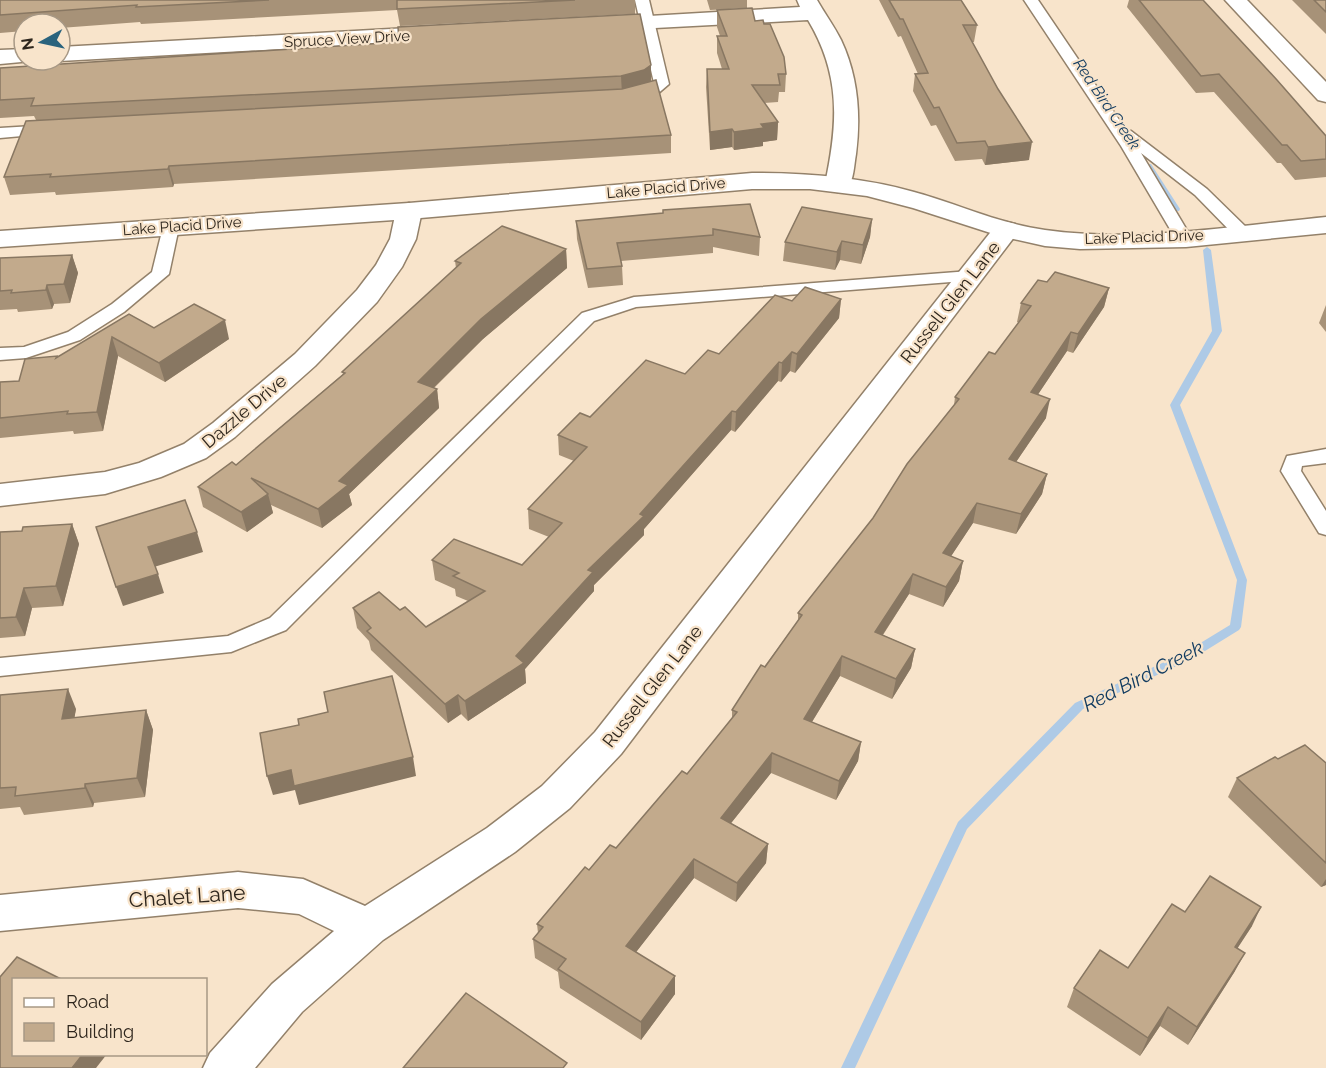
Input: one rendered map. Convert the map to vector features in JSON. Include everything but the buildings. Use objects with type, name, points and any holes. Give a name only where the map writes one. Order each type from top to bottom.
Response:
[{"type":"street","points":[[1236,0],[1326,95]]},
{"type":"street","points":[[579,26],[811,7],[831,41],[844,75],[847,98],[846,146],[838,184]]},
{"type":"street","name":"Spruce View Drive","points":[[72,53],[461,32]]},
{"type":"street","name":"Lake Placid Drive","points":[[0,239],[410,211],[752,181],[793,180],[838,184],[906,197],[1006,230],[1044,238],[1121,241],[1326,225]]},
{"type":"street","name":"Dazzle Drive","points":[[0,495],[105,483],[150,470],[195,451],[224,430],[304,360],[368,296],[388,267],[403,239],[410,211]]},
{"type":"street","name":"Russell Glen Lane","points":[[226,1068],[287,998],[368,927],[501,840],[556,797],[608,743],[1006,230]]},
{"type":"street","name":"Chalet Lane","points":[[0,913],[238,890],[303,897],[368,927]]},
{"type":"lane","points":[[622,100],[650,93],[662,84],[642,0]]},
{"type":"lane","points":[[1030,0],[1115,126],[1183,237]]},
{"type":"lane","points":[[1115,126],[1201,192],[1242,232]]},
{"type":"lane","points":[[0,133],[60,130]]},
{"type":"lane","points":[[0,354],[26,352],[74,336],[118,308],[160,274],[171,227]]},
{"type":"lane","points":[[0,667],[231,644],[278,624],[588,317],[634,302],[970,276]]},
{"type":"lane","points":[[1326,456],[1294,461],[1291,471],[1326,528]]},
{"type":"waterway","name":"Red Bird Creek","points":[[1148,166],[1176,209]]},
{"type":"waterway","name":"Red Bird Creek","points":[[848,1068],[962,826],[1079,706],[1188,656],[1235,627],[1242,580],[1175,405],[1217,331],[1207,250]]}]
